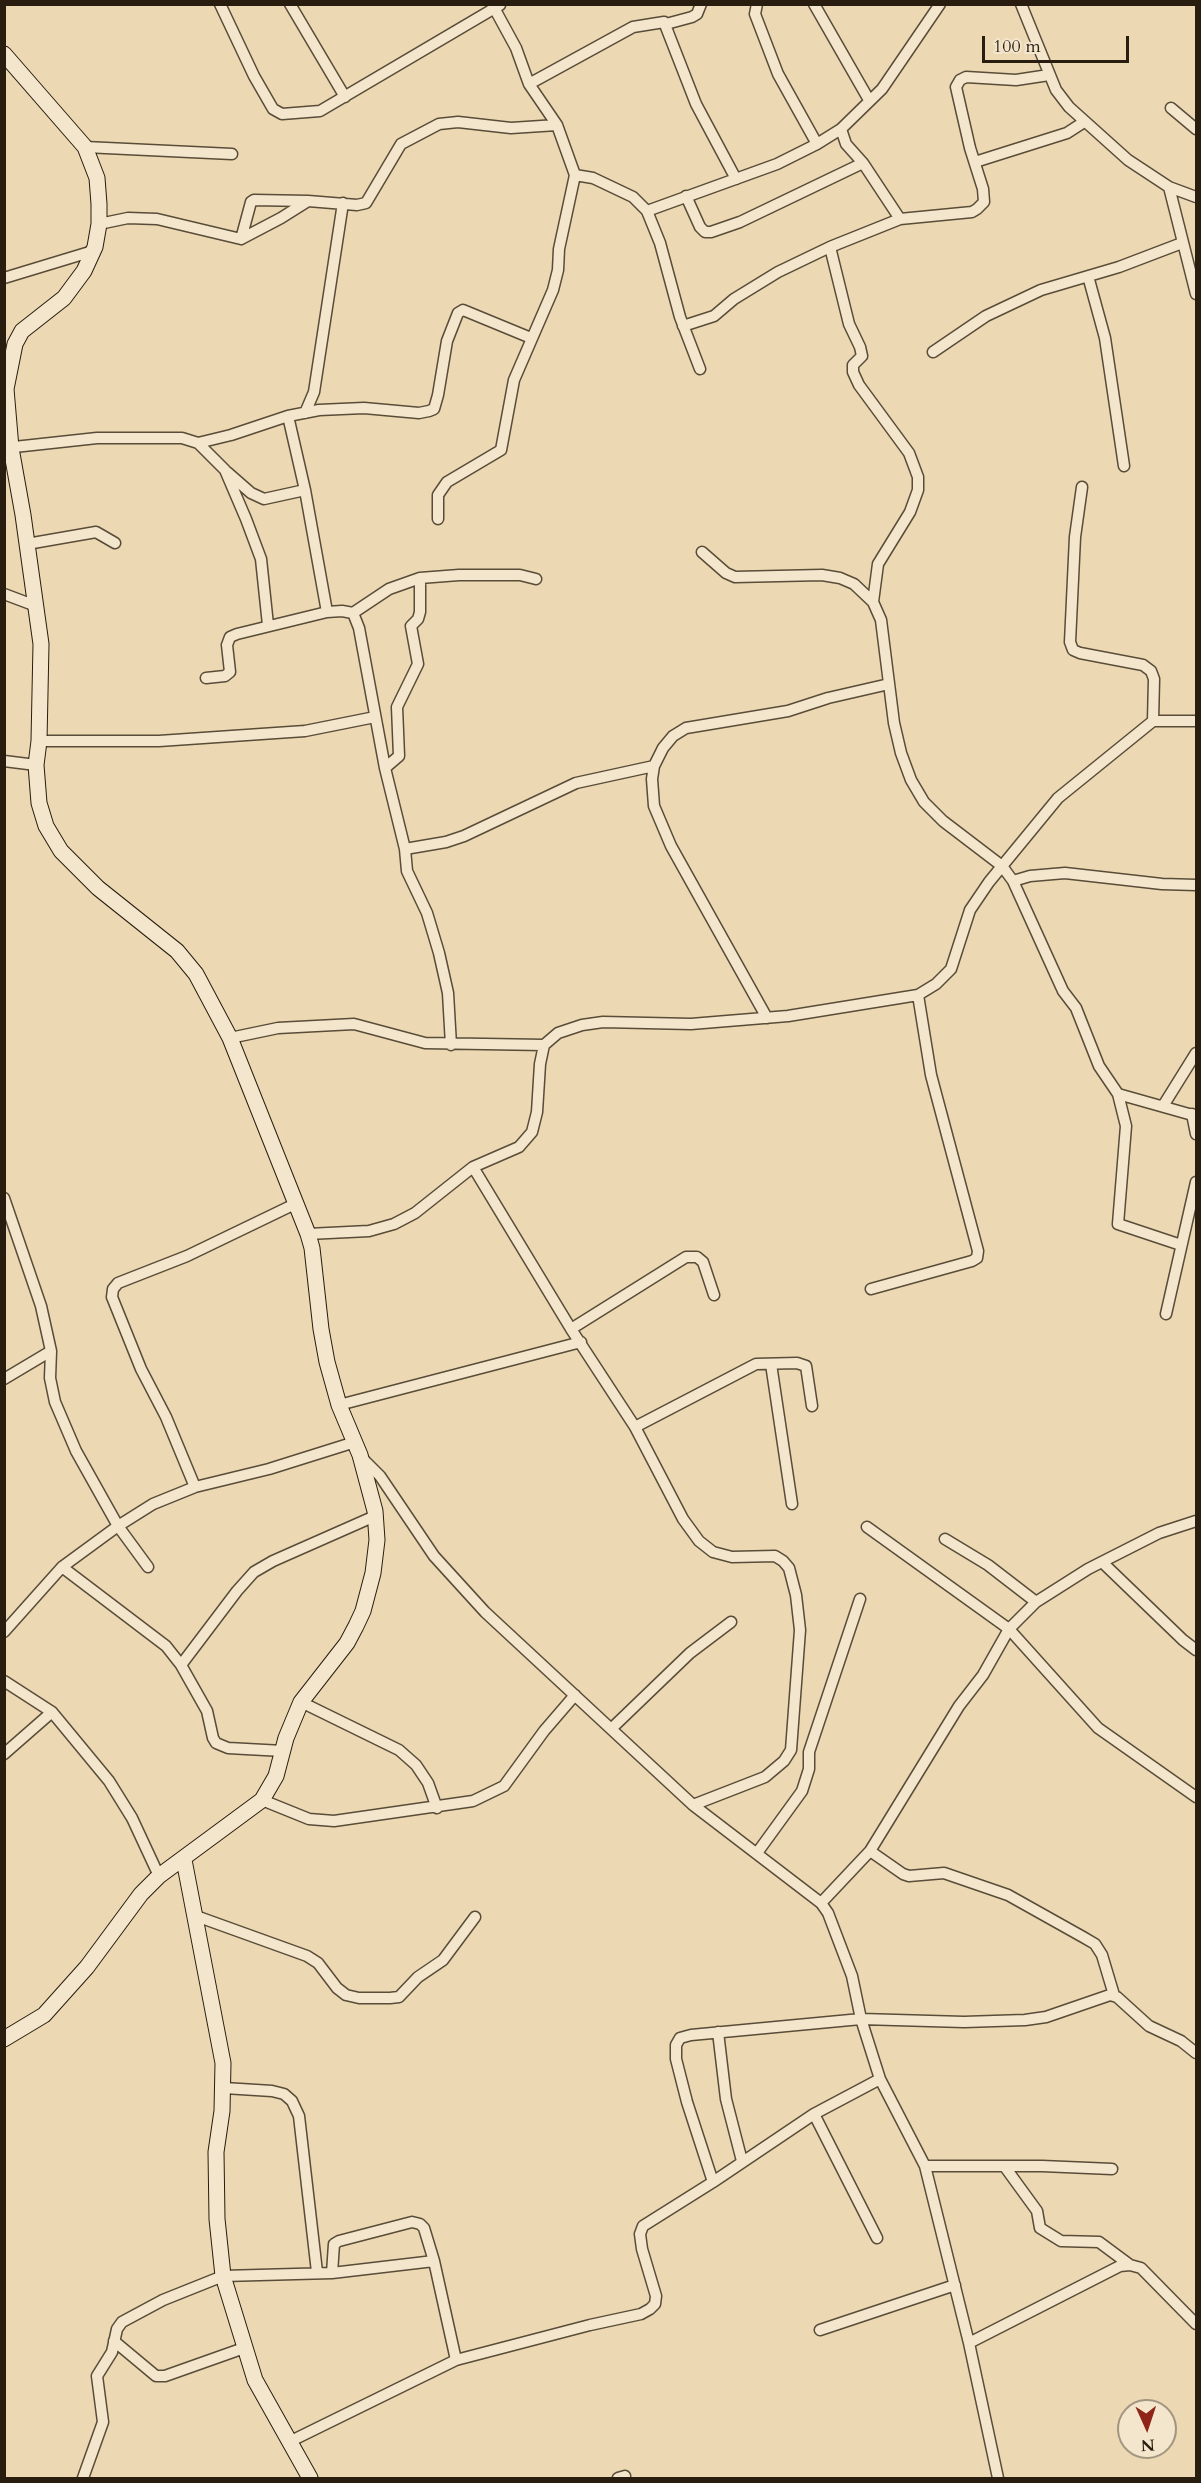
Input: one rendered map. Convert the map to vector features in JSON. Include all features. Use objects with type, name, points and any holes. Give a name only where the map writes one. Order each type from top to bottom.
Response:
[{"type":"street","points":[[220,4],[254,76],[277,112],[282,114],[320,111],[495,6],[516,48],[529,84],[557,125],[575,175],[559,249],[554,290],[514,380],[501,450],[447,482],[438,495],[438,519]]},
{"type":"street","points":[[290,4],[345,98]]},
{"type":"street","points":[[529,84],[633,27],[664,22],[666,24],[692,17],[697,14],[701,4]]},
{"type":"street","points":[[757,4],[755,14],[778,74],[817,144]]},
{"type":"street","points":[[814,4],[869,100]]},
{"type":"street","points":[[647,211],[777,164],[841,129],[882,89],[940,4]]},
{"type":"street","points":[[1021,4],[1056,90],[1084,122],[1128,160],[1169,187],[1197,197]]},
{"type":"street","points":[[666,24],[696,104],[736,179]]},
{"type":"street","points":[[4,2039],[44,2015],[87,1967],[141,1894],[159,1876],[184,1860],[262,1800],[276,1776],[301,1702],[347,1643],[363,1611],[375,1562],[377,1540],[375,1516],[358,1449],[339,1405],[321,1329],[316,1276],[308,1234],[230,1038],[196,974],[177,951],[98,888],[54,841],[39,803],[36,765],[39,741],[42,644],[27,544],[8,448],[6,388],[15,344],[28,326],[64,298],[84,271],[93,251],[99,224],[97,178],[86,147],[8,63]]},
{"type":"street","points":[[683,326],[714,316],[734,298],[778,272],[830,247],[900,219],[972,212],[981,206],[984,202],[983,189],[956,87],[960,80],[966,77],[1016,80],[1048,75]]},
{"type":"street","points":[[1171,108],[1197,129]]},
{"type":"street","points":[[241,238],[251,202],[254,200],[357,205],[366,203],[401,144],[439,124],[458,122],[511,128],[557,125]]},
{"type":"street","points":[[975,162],[1067,133],[1084,122]]},
{"type":"street","points":[[841,129],[846,144],[863,163],[900,219]]},
{"type":"street","points":[[86,147],[232,154]]},
{"type":"street","points":[[686,196],[700,227],[705,232],[711,232],[740,222],[863,163]]},
{"type":"street","points":[[575,175],[593,178],[633,197],[647,211],[660,243],[683,326],[700,369]]},
{"type":"street","points":[[1169,187],[1197,294]]},
{"type":"street","points":[[99,224],[128,218],[158,219],[241,238],[281,218],[308,201]]},
{"type":"street","points":[[305,413],[314,392],[343,203]]},
{"type":"street","points":[[933,352],[986,316],[1041,290],[1149,257],[1182,243]]},
{"type":"street","points":[[830,247],[849,324],[862,356],[853,365],[853,372],[859,385],[909,453],[918,477],[918,490],[910,512],[879,564],[873,602]]},
{"type":"street","points":[[4,278],[93,251]]},
{"type":"street","points":[[1088,276],[1105,338],[1124,466]]},
{"type":"street","points":[[198,443],[305,413],[364,408],[419,413],[434,409],[447,341],[458,313],[463,310],[531,338]]},
{"type":"street","points":[[288,416],[305,490],[327,612]]},
{"type":"street","points":[[8,448],[97,438],[182,438],[198,443],[251,493],[264,499],[305,490]]},
{"type":"street","points":[[225,470],[261,559],[268,625]]},
{"type":"street","points":[[1082,487],[1076,537],[1070,642],[1073,650],[1080,653],[1143,665],[1151,671],[1154,679],[1153,721]]},
{"type":"street","points":[[27,544],[96,532],[115,543]]},
{"type":"street","points":[[702,552],[726,573],[735,577],[811,575],[840,578],[854,584],[873,602],[881,620],[901,753],[911,780],[924,802],[943,821],[1002,866],[1013,881],[1064,991],[1075,1006],[1100,1066],[1118,1094],[1126,1126],[1118,1224],[1181,1245]]},
{"type":"street","points":[[206,678],[225,676],[230,672],[227,645],[230,637],[268,625],[327,612],[353,613],[389,590],[420,578],[459,575],[520,575],[536,579]]},
{"type":"street","points":[[385,768],[399,756],[397,707],[418,664],[411,626],[418,619],[420,612],[420,578]]},
{"type":"street","points":[[4,594],[36,606]]},
{"type":"street","points":[[353,613],[359,628],[385,768],[405,849],[407,871],[427,913],[440,953],[448,993],[451,1045]]},
{"type":"street","points":[[767,1018],[671,846],[654,806],[652,779],[654,766],[668,742],[686,728],[788,711],[828,698],[889,684]]},
{"type":"street","points":[[39,741],[159,741],[305,731],[375,717]]},
{"type":"street","points":[[308,1234],[369,1232],[394,1224],[415,1214],[473,1167],[519,1147],[532,1132],[537,1112],[540,1064],[544,1045],[558,1033],[592,1024],[691,1024],[767,1018],[918,995],[936,984],[951,969],[970,910],[1002,866],[1058,798],[1153,721],[1197,721]]},
{"type":"street","points":[[4,761],[36,765]]},
{"type":"street","points":[[405,849],[446,842],[464,836],[576,783],[654,766]]},
{"type":"street","points":[[1013,881],[1030,876],[1065,873],[1118,877],[1162,884],[1197,885]]},
{"type":"street","points":[[871,1289],[977,1258],[978,1251],[931,1076],[918,995]]},
{"type":"street","points":[[230,1038],[278,1028],[354,1024],[425,1043],[544,1045]]},
{"type":"street","points":[[1163,1106],[1197,1053]]},
{"type":"street","points":[[1118,1094],[1194,1115],[1197,1134]]},
{"type":"street","points":[[473,1167],[571,1329],[635,1427],[683,1519],[699,1541],[713,1552],[732,1557],[775,1556],[789,1568],[796,1595],[800,1630],[791,1750],[784,1761],[765,1777],[693,1805]]},
{"type":"street","points":[[1166,1314],[1197,1182]]},
{"type":"street","points":[[4,1198],[41,1305],[51,1351],[50,1378],[58,1408],[76,1451],[118,1526],[148,1567]]},
{"type":"street","points":[[195,1487],[166,1417],[141,1370],[112,1297],[113,1289],[118,1283],[187,1256],[297,1203]]},
{"type":"street","points":[[571,1329],[686,1257],[697,1257],[703,1262],[714,1295]]},
{"type":"street","points":[[339,1405],[581,1342]]},
{"type":"street","points":[[4,1379],[51,1351]]},
{"type":"street","points":[[635,1427],[751,1366],[797,1363],[806,1366],[812,1406]]},
{"type":"street","points":[[771,1364],[792,1504]]},
{"type":"street","points":[[4,1632],[62,1567],[118,1526],[153,1504],[195,1487],[358,1449]]},
{"type":"street","points":[[358,1449],[380,1476],[434,1556],[485,1612],[693,1805],[821,1902],[828,1913],[852,1976],[861,2019],[880,2079],[925,2166],[969,2343],[999,2478]]},
{"type":"street","points":[[181,1665],[254,1572],[273,1561],[375,1516]]},
{"type":"street","points":[[821,1902],[870,1851],[959,1706],[983,1675],[1009,1629],[1036,1602],[1102,1562],[1160,1533],[1197,1521]]},
{"type":"street","points":[[867,1527],[1009,1629],[1098,1728],[1119,1740],[1197,1797]]},
{"type":"street","points":[[945,1539],[988,1565],[1036,1602]]},
{"type":"street","points":[[1102,1562],[1183,1640],[1197,1650]]},
{"type":"street","points":[[62,1567],[166,1646],[181,1665],[207,1711],[216,1743],[228,1748],[283,1751]]},
{"type":"street","points":[[757,1853],[802,1791],[809,1769],[808,1752],[860,1599]]},
{"type":"street","points":[[612,1729],[690,1653],[731,1622]]},
{"type":"street","points":[[4,1681],[52,1712],[109,1780],[132,1818],[159,1876]]},
{"type":"street","points":[[262,1800],[309,1819],[322,1821],[437,1808],[473,1801],[504,1786],[544,1731],[575,1695]]},
{"type":"street","points":[[301,1702],[399,1750],[416,1765],[428,1783],[437,1808]]},
{"type":"street","points":[[4,1755],[52,1712]]},
{"type":"street","points":[[870,1851],[909,1876],[944,1873],[1008,1896],[1095,1944],[1102,1954],[1114,1995],[1149,2026],[1181,2041],[1197,2053]]},
{"type":"street","points":[[184,1860],[219,2036],[224,2088],[216,2152],[217,2219],[223,2276],[255,2380],[310,2478]]},
{"type":"street","points":[[196,1916],[307,1956],[318,1963],[337,1988],[346,1995],[359,1998],[399,1997],[418,1977],[443,1960],[475,1917]]},
{"type":"street","points":[[713,2182],[687,2102],[676,2059],[676,2045],[680,2038],[718,2032],[861,2019],[964,2022],[1046,2017],[1114,1995]]},
{"type":"street","points":[[718,2032],[726,2099],[742,2161]]},
{"type":"street","points":[[291,2441],[456,2360],[650,2310],[655,2304],[656,2295],[642,2249],[640,2234],[643,2226],[814,2114],[880,2079]]},
{"type":"street","points":[[224,2088],[272,2091],[284,2094],[292,2101],[299,2116],[317,2272]]},
{"type":"street","points":[[814,2114],[877,2238]]},
{"type":"street","points":[[925,2166],[1042,2166],[1112,2169]]},
{"type":"street","points":[[1005,2167],[1037,2211],[1040,2228],[1061,2241],[1099,2242],[1130,2265],[1140,2268],[1197,2324]]},
{"type":"street","points":[[332,2273],[334,2244],[339,2241],[412,2222],[424,2228],[434,2261],[456,2360]]},
{"type":"street","points":[[83,2478],[103,2421],[97,2376],[112,2352],[117,2329],[122,2322],[163,2300],[223,2276],[332,2273],[434,2261]]},
{"type":"street","points":[[969,2343],[1120,2266],[1130,2265]]},
{"type":"street","points":[[820,2330],[955,2285]]},
{"type":"street","points":[[114,2342],[156,2376],[165,2376],[244,2348]]}]
